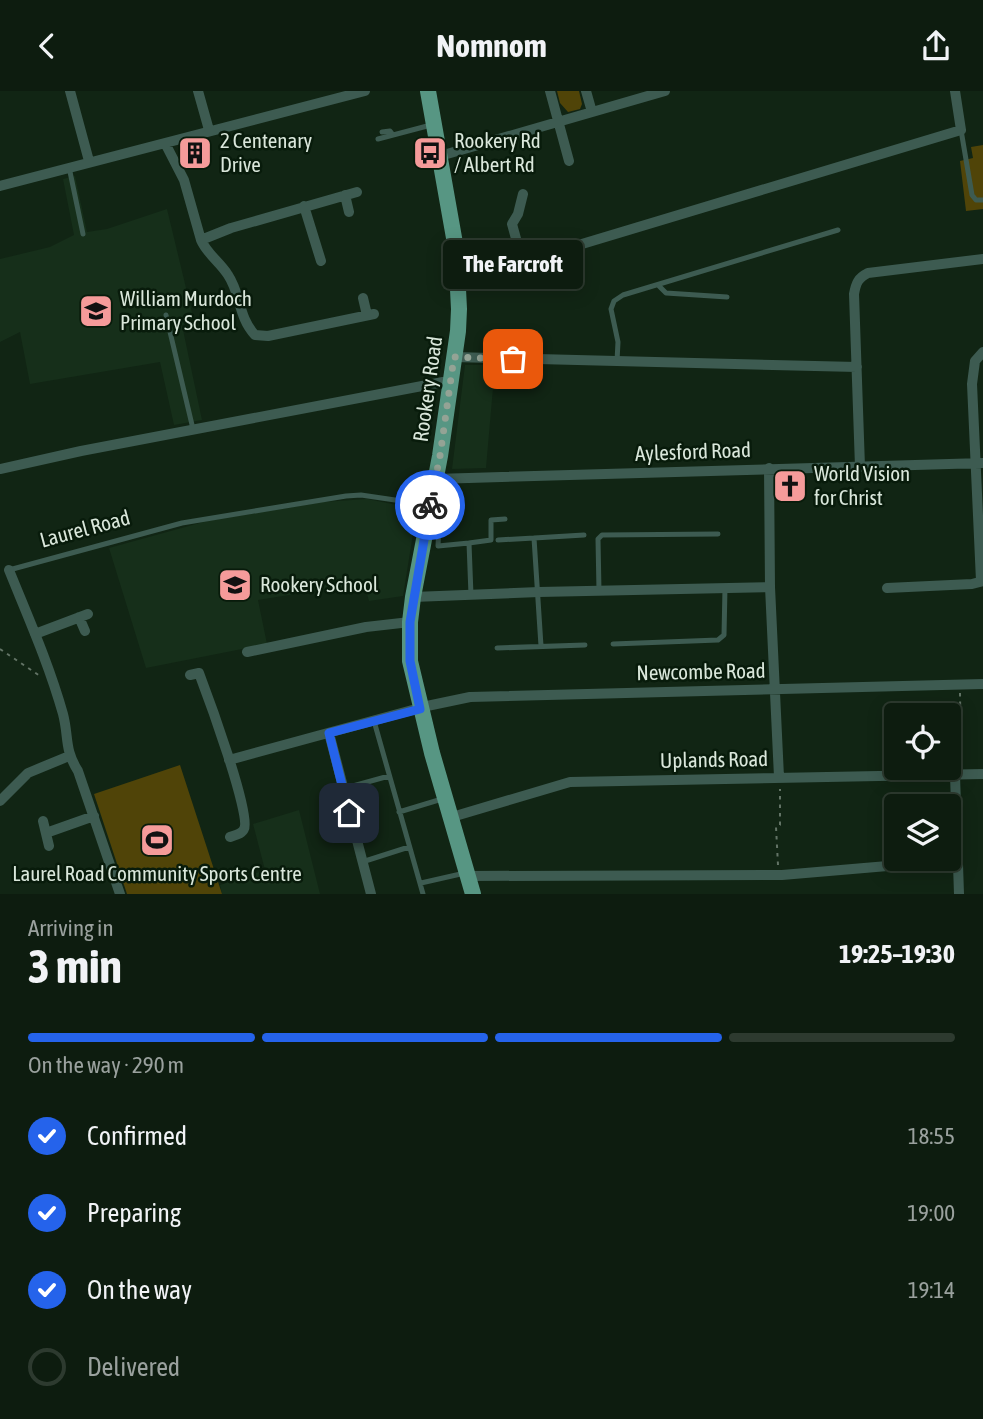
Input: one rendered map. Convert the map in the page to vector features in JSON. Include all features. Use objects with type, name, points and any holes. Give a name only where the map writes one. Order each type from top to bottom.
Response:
[{"type":"main road","name":"Rookery Road","points":[[428,91],[459,281],[458,331],[413,597],[410,661],[420,709],[473,894]]},
{"type":"street","points":[[71,91],[89,161]]},
{"type":"street","points":[[198,91],[209,130]]},
{"type":"street","points":[[0,186],[365,91]]},
{"type":"street","points":[[550,91],[569,161]]},
{"type":"street","points":[[586,91],[592,112]]},
{"type":"street","points":[[440,156],[665,91]]},
{"type":"street","points":[[459,281],[523,264],[961,130],[955,91]]},
{"type":"street","points":[[164,143],[184,180],[201,240],[228,274],[246,325],[255,335],[268,336],[370,314],[363,298]]},
{"type":"street","points":[[201,240],[231,228],[357,192]]},
{"type":"street","points":[[523,194],[518,214],[512,224],[523,264]]},
{"type":"street","points":[[345,195],[349,212]]},
{"type":"street","points":[[304,206],[321,261]]},
{"type":"street","points":[[860,467],[854,294],[856,283],[868,273],[983,259]]},
{"type":"street","points":[[887,588],[982,581],[980,463],[972,384],[975,361],[983,352]]},
{"type":"street","points":[[454,357],[857,367]]},
{"type":"street","points":[[0,470],[193,429],[443,382],[451,383]]},
{"type":"street","points":[[768,468],[980,463]]},
{"type":"street","name":"Aylesford Road","points":[[435,479],[768,468],[770,587],[779,777]]},
{"type":"street","name":"Laurel Road","points":[[9,569],[64,716],[69,757],[78,771],[111,847],[120,894]]},
{"type":"street","points":[[413,597],[770,587]]},
{"type":"street","points":[[35,634],[83,615],[85,631]]},
{"type":"street","points":[[247,652],[366,627],[410,622]]},
{"type":"street","points":[[190,675],[199,673],[229,760],[246,827],[243,832],[230,837]]},
{"type":"street","name":"Newcombe Road","points":[[229,760],[470,697],[983,684]]},
{"type":"street","points":[[329,733],[371,894]]},
{"type":"street","points":[[0,801],[28,773],[69,757]]},
{"type":"street","name":"Uplands Road","points":[[961,775],[983,774]]},
{"type":"street","name":"Uplands Road","points":[[452,817],[570,782],[884,776]]},
{"type":"street","points":[[46,833],[95,808]]},
{"type":"street","points":[[43,821],[50,846]]},
{"type":"street","points":[[468,875],[779,875],[884,866]]},
{"type":"street","points":[[958,871],[959,894]]},
{"type":"lane","points":[[378,139],[434,124]]},
{"type":"lane","points":[[961,130],[972,195],[976,200],[983,200]]},
{"type":"lane","points":[[382,132],[390,131],[393,135]]},
{"type":"lane","points":[[69,167],[83,234]]},
{"type":"lane","points":[[617,361],[618,342],[611,309],[614,301],[623,295],[838,230]]},
{"type":"lane","points":[[658,285],[666,293],[727,297]]},
{"type":"lane","points":[[166,315],[193,429]]},
{"type":"lane","name":"Laurel Road","points":[[9,569],[182,523],[321,500],[361,495],[429,505]]},
{"type":"lane","points":[[439,525],[438,546],[491,540],[491,520],[505,519]]},
{"type":"lane","points":[[599,591],[597,539],[602,535],[718,534]]},
{"type":"lane","points":[[498,540],[584,535]]},
{"type":"lane","points":[[534,538],[541,646]]},
{"type":"lane","points":[[470,543],[471,595]]},
{"type":"lane","points":[[614,644],[718,640],[724,635],[725,588]]},
{"type":"lane","points":[[497,648],[585,645]]},
{"type":"lane","points":[[374,721],[423,894]]},
{"type":"lane","points":[[342,789],[389,776]]},
{"type":"lane","points":[[399,812],[445,798]]},
{"type":"lane","points":[[362,862],[409,847]]},
{"type":"lane","points":[[421,883],[468,875]]},
{"type":"path","points":[[0,649],[53,684]]},
{"type":"path","points":[[960,685],[960,703]]},
{"type":"path","points":[[779,777],[780,825],[776,827],[779,875]]},
{"type":"shaded area","points":[[557,91],[579,91],[582,104],[580,109],[568,112],[560,103]]},
{"type":"shaded area","points":[[983,145],[983,209],[966,211],[960,161],[973,158],[971,147]]},
{"type":"shaded area","name":"William Murdoch Primary School","points":[[75,176],[87,232],[107,229],[167,209],[194,321],[182,325],[202,420],[174,425],[160,362],[30,384],[20,332],[0,342],[0,259],[50,247],[74,235],[63,179]]},
{"type":"shaded area","points":[[465,365],[495,365],[486,468],[452,469]]},
{"type":"shaded area","name":"Rookery School","points":[[367,499],[417,509],[403,596],[369,601],[364,583],[258,600],[267,644],[146,668],[109,548],[207,521],[323,502]]},
{"type":"shaded area","name":"Laurel Road Community Sports Centre","points":[[180,765],[222,894],[127,894],[94,794]]},
{"type":"shaded area","points":[[299,810],[320,894],[222,894],[220,885],[265,870],[253,824]]},
{"type":"way so far","points":[[430,505],[454,357],[513,359]]},
{"type":"place","name":"2 Centenary Drive","points":[[195,153]]},
{"type":"place","name":"Rookery Rd / Albert Rd","points":[[430,153]]},
{"type":"place","name":"William Murdoch Primary School","points":[[96,311]]},
{"type":"place","name":"The Farcroft","points":[[513,359]]},
{"type":"place","name":"World Vision for Christ","points":[[790,486]]},
{"type":"place","name":"Rookery School","points":[[235,585]]},
{"type":"place","name":"Laurel Road Community Sports Centre","points":[[157,840]]},
{"type":"route","points":[[349,813],[329,733],[420,709],[410,661],[410,622],[430,505]]}]
